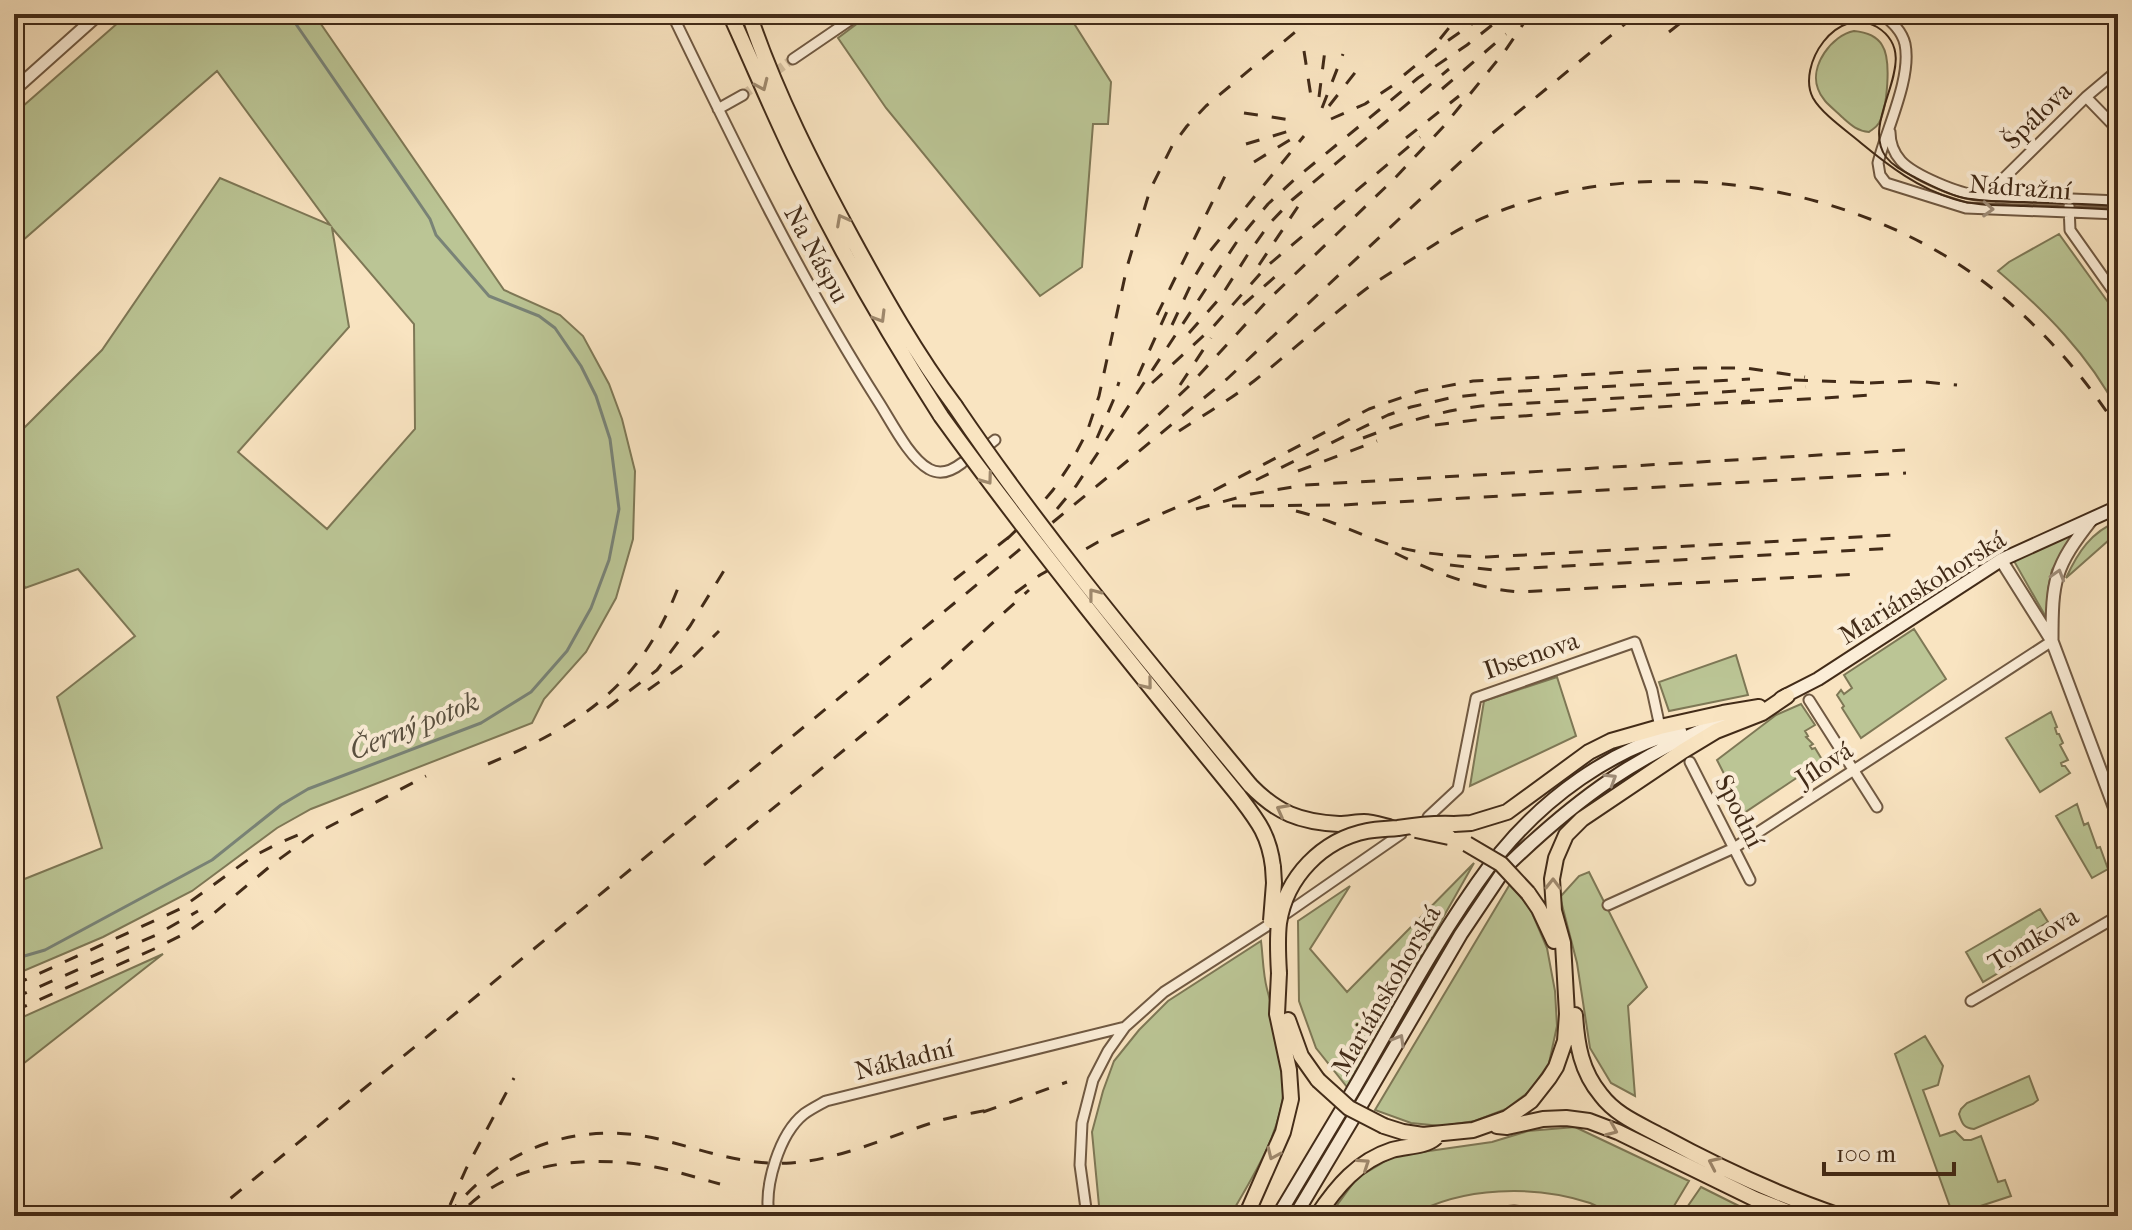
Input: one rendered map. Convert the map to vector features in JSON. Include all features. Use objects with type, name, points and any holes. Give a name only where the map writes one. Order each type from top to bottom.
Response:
[{"type":"highway","points":[[730,14],[826,220],[941,416],[1088,611],[1262,828],[1271,847],[1273,867],[1270,933],[1290,1029],[1301,1056],[1318,1080],[1349,1108],[1384,1126],[1433,1137]]},
{"type":"highway","points":[[749,14],[790,115],[839,215],[913,344],[1000,472],[1101,603],[1263,798],[1280,811],[1301,819],[1344,824],[1366,822],[1398,831]]},
{"type":"highway","points":[[1486,1127],[1507,1118],[1531,1101],[1549,1078],[1565,1041],[1567,1014],[1563,943],[1554,911],[1552,879],[1553,866],[1566,835],[1575,825],[1683,751],[1716,731],[1762,713],[1787,696]]},
{"type":"highway","points":[[1246,1216],[1283,1132],[1291,1099],[1289,1070],[1277,1014],[1278,934],[1287,894],[1302,870],[1321,852],[1344,838],[1369,830],[1451,831],[1507,812],[1589,752],[1611,741],[1723,713],[1756,709]]},
{"type":"highway","points":[[1451,831],[1501,864],[1539,909],[1573,988],[1578,1046],[1589,1078],[1605,1101],[1682,1156]]},
{"type":"highway","points":[[1317,1216],[1345,1179],[1360,1165],[1391,1150],[1433,1137],[1486,1127],[1566,1118],[1589,1121],[1682,1156],[1736,1181],[1798,1216]]},
{"type":"highway","points":[[1736,1181],[1840,1216]]},
{"type":"main road","name":"Mariánskohorská","points":[[1511,862],[1549,826],[1604,783],[1683,737],[1787,696],[1853,657],[2001,560],[2118,507]]},
{"type":"main road","name":"Mariánskohorská","points":[[1500,853],[1537,812],[1596,768],[1672,733],[1756,709]]},
{"type":"main road","name":"Mariánskohorská","points":[[1278,1216],[1447,929],[1491,864]]},
{"type":"main road","name":"Mariánskohorská","points":[[1295,1216],[1461,934],[1502,873]]},
{"type":"street","points":[[14,90],[99,14]]},
{"type":"street","name":"Na Náspu","points":[[672,14],[757,189],[858,370],[917,459],[930,470],[940,472],[952,470],[962,463]]},
{"type":"street","points":[[793,59],[859,14]]},
{"type":"street","name":"Nádražní","points":[[1882,14],[1897,29],[1905,49],[1903,79],[1878,163],[1880,175],[1886,183],[1966,208],[2118,214]]},
{"type":"street","name":"Špálova","points":[[1996,196],[2000,182],[2086,97],[2118,70]]},
{"type":"street","points":[[718,109],[743,95]]},
{"type":"street","points":[[2086,97],[2118,130]]},
{"type":"street","name":"Nádražní","points":[[1890,128],[1892,147],[1903,163],[1956,191],[1996,196],[2118,201]]},
{"type":"street","points":[[2069,199],[2070,230],[2118,298]]},
{"type":"street","points":[[2052,641],[2053,593],[2058,570],[2092,519]]},
{"type":"street","points":[[2001,560],[2052,641],[2118,817]]},
{"type":"street","name":"Jílová","points":[[1608,905],[1734,848],[2052,641]]},
{"type":"street","name":"Ibsenova","points":[[1428,817],[1458,789],[1476,698],[1635,642],[1652,690],[1660,727]]},
{"type":"street","points":[[1809,700],[1877,807]]},
{"type":"street","name":"Spodní","points":[[1690,762],[1750,880]]},
{"type":"street","points":[[1287,913],[1398,831]]},
{"type":"street","name":"Tomkova","points":[[1971,1001],[2118,916]]},
{"type":"street","name":"Nákladní","points":[[1087,1216],[1080,1165],[1082,1123],[1093,1080],[1108,1051],[1125,1027],[1164,992],[1267,926]]},
{"type":"street","name":"Nákladní","points":[[769,1216],[769,1184],[783,1143],[803,1115],[826,1101],[1125,1027]]},
{"type":"street","points":[[1239,1216],[1260,1183]]},
{"type":"street","points":[[1470,1216],[1514,1212],[1554,1216]]},
{"type":"green space","points":[[128,14],[314,14],[504,290],[560,315],[583,336],[609,384],[622,419],[635,471],[633,539],[616,598],[586,652],[544,699],[532,723],[311,809],[277,828],[192,891],[103,937],[14,975],[14,873],[22,880],[102,848],[57,697],[135,636],[78,569],[25,588],[14,557],[14,438],[102,350],[220,178],[330,225],[217,71],[14,248],[14,114]],"holes":[[[332,228],[414,324],[415,429],[327,529],[238,452],[349,327]]]},
{"type":"green space","points":[[870,14],[1068,14],[1111,82],[1108,124],[1093,124],[1082,267],[1040,296],[886,108],[838,38]]},
{"type":"green space","points":[[1854,31],[1877,39],[1887,61],[1884,107],[1879,123],[1869,132],[1854,127],[1828,104],[1816,80],[1824,53],[1838,39]]},
{"type":"green space","points":[[2059,234],[2118,316],[2118,411],[2094,371],[2065,335],[1998,271]]},
{"type":"green space","points":[[2118,521],[2118,532],[2066,578],[2086,544]]},
{"type":"green space","points":[[2071,534],[2073,536],[2052,570],[2047,619],[2014,561]]},
{"type":"green space","points":[[1914,629],[1946,679],[1861,738],[1837,695],[1841,690],[1844,694],[1852,688],[1844,675]]},
{"type":"green space","points":[[1736,655],[1748,695],[1669,711],[1659,682]]},
{"type":"green space","points":[[1557,677],[1576,736],[1470,786],[1484,701]]},
{"type":"green space","points":[[1801,704],[1815,725],[1805,731],[1806,737],[1824,763],[1744,813],[1717,760],[1776,715]]},
{"type":"green space","points":[[2051,712],[2063,743],[2060,745],[2068,760],[2061,763],[2070,773],[2040,792],[2006,738]]},
{"type":"green space","points":[[2077,804],[2084,825],[2088,823],[2108,869],[2092,878],[2056,816]]},
{"type":"green space","points":[[1474,863],[1347,1087],[1316,1048],[1299,1001],[1298,921],[1350,886],[1310,949],[1347,992]]},
{"type":"green space","points":[[1589,872],[1647,987],[1628,1006],[1635,1096],[1611,1083],[1590,1048],[1577,963],[1560,897],[1579,876]]},
{"type":"green space","points":[[1510,884],[1530,908],[1547,948],[1555,991],[1557,1026],[1549,1063],[1530,1091],[1506,1109],[1475,1121],[1441,1126],[1411,1123],[1375,1110]]},
{"type":"green space","points":[[2040,909],[2048,922],[2021,939],[2030,954],[1983,982],[1966,952]]},
{"type":"green space","points":[[1261,941],[1266,983],[1282,1050],[1282,1104],[1272,1138],[1230,1216],[1100,1216],[1092,1132],[1114,1061],[1168,1001]]},
{"type":"green space","points":[[163,954],[14,1071],[14,1021]]},
{"type":"green space","points":[[1925,1036],[1943,1066],[1938,1085],[1923,1090],[1940,1136],[1955,1131],[1964,1140],[1981,1136],[1998,1182],[2005,1180],[2011,1196],[1953,1215],[1895,1054]]},
{"type":"green space","points":[[2029,1076],[2038,1100],[2033,1104],[1974,1129],[1964,1125],[1959,1114],[1967,1103]]},
{"type":"green space","points":[[1575,1127],[1689,1181],[1668,1216],[1619,1216],[1569,1197],[1523,1191],[1452,1199],[1410,1216],[1329,1216],[1357,1178],[1394,1156],[1492,1142],[1528,1131]]},
{"type":"green space","points":[[1701,1187],[1759,1216],[1681,1216]]},
{"type":"waterway","name":"Černý potok","points":[[14,959],[45,950],[212,860],[281,805],[308,789],[481,723],[531,692],[567,651],[591,608],[609,560],[619,509],[610,439],[596,396],[581,366],[555,328],[539,316],[489,296],[436,235],[430,219],[289,14]]},
{"type":"tunnel","points":[[743,95],[793,59]]},
{"type":"tram line","points":[[2118,206],[1975,200],[1927,183],[1893,164],[1886,157],[1880,141],[1880,125],[1896,55],[1891,40],[1877,27],[1862,22],[1848,23],[1835,30],[1815,55],[1809,85],[1817,104],[1883,160],[1928,189],[1979,204],[2118,210]]},
{"type":"railway","points":[[14,35],[30,14]]},
{"type":"railway","points":[[1007,539],[1053,490],[1087,432],[1099,396],[1127,267],[1150,190],[1172,146],[1206,106],[1317,14]]},
{"type":"railway","points":[[1440,39],[1460,14]]},
{"type":"railway","points":[[1404,75],[1486,14]]},
{"type":"railway","points":[[1057,509],[1076,486],[1238,240],[1268,204],[1418,78],[1506,14]]},
{"type":"railway","points":[[1138,434],[1444,126],[1505,51],[1530,14]]},
{"type":"railway","points":[[209,1216],[1227,379],[1483,141],[1637,14]]},
{"type":"railway","points":[[1669,32],[1692,14]]},
{"type":"railway","points":[[1442,89],[1506,34]]},
{"type":"railway","points":[[1319,97],[1325,50]]},
{"type":"railway","points":[[1304,51],[1312,103]]},
{"type":"railway","points":[[1322,108],[1343,54]]},
{"type":"railway","points":[[1329,106],[1361,65]]},
{"type":"railway","points":[[1189,333],[1220,298],[1270,223],[1292,200],[1449,69]]},
{"type":"railway","points":[[1331,119],[1365,104],[1392,86]]},
{"type":"railway","points":[[1406,138],[1459,96]]},
{"type":"railway","points":[[1244,113],[1298,121]]},
{"type":"railway","points":[[1246,144],[1296,129]]},
{"type":"railway","points":[[1254,162],[1301,133]]},
{"type":"railway","points":[[1172,325],[1210,251],[1304,136]]},
{"type":"railway","points":[[1152,383],[1213,327],[1266,267],[1420,137]]},
{"type":"railway","points":[[1157,315],[1226,174]]},
{"type":"railway","points":[[1179,431],[1254,381],[1366,289],[1459,229],[1528,201],[1585,188],[1644,182],[1703,182],[1762,189],[1820,202],[1876,221],[1928,246],[1983,281],[2034,326],[2080,376],[2118,429]]},
{"type":"railway","points":[[1259,265],[1299,205]]},
{"type":"railway","points":[[1243,305],[1285,268]]},
{"type":"railway","points":[[1138,376],[1169,307]]},
{"type":"railway","points":[[1180,385],[1211,338]]},
{"type":"railway","points":[[1015,593],[1098,542],[1213,491],[1369,409],[1420,391],[1473,381],[1699,368],[1746,368],[1805,377]]},
{"type":"railway","points":[[1256,480],[1388,415],[1454,397],[1750,379]]},
{"type":"railway","points":[[1794,380],[1878,383]]},
{"type":"railway","points":[[1870,383],[1914,381],[1957,385]]},
{"type":"railway","points":[[1097,438],[1119,382]]},
{"type":"railway","points":[[1363,438],[1421,418],[1481,406],[1806,387]]},
{"type":"railway","points":[[1741,403],[1872,395]]},
{"type":"railway","points":[[1435,425],[1492,418],[1750,401]]},
{"type":"railway","points":[[1298,471],[1377,441]]},
{"type":"railway","points":[[1196,509],[1251,494],[1305,485],[1905,450]]},
{"type":"railway","points":[[1232,506],[1342,505],[1906,473]]},
{"type":"railway","points":[[1296,511],[1401,548],[1476,557],[1896,535]]},
{"type":"railway","points":[[954,580],[1014,533]]},
{"type":"railway","points":[[1450,565],[1493,570],[1896,548]]},
{"type":"railway","points":[[1395,553],[1456,578],[1519,592],[1859,574]]},
{"type":"railway","points":[[607,708],[657,670],[690,626],[725,569]]},
{"type":"railway","points":[[488,764],[552,734],[604,698],[645,651],[663,622],[678,588]]},
{"type":"railway","points":[[704,865],[933,677],[1029,590]]},
{"type":"railway","points":[[648,690],[690,660],[719,631]]},
{"type":"railway","points":[[14,1011],[186,933],[311,836],[426,776]]},
{"type":"railway","points":[[14,985],[180,909],[252,857],[303,833]]},
{"type":"railway","points":[[14,998],[156,935],[198,911]]},
{"type":"railway","points":[[450,1205],[514,1078]]},
{"type":"railway","points":[[983,1112],[1067,1082]]},
{"type":"railway","points":[[448,1216],[468,1192],[491,1173],[542,1145],[570,1137],[599,1133],[628,1134],[741,1160],[791,1163],[829,1157],[938,1121],[992,1109]]},
{"type":"railway","points":[[469,1205],[510,1178],[533,1170],[582,1162],[631,1163],[720,1184]]}]
